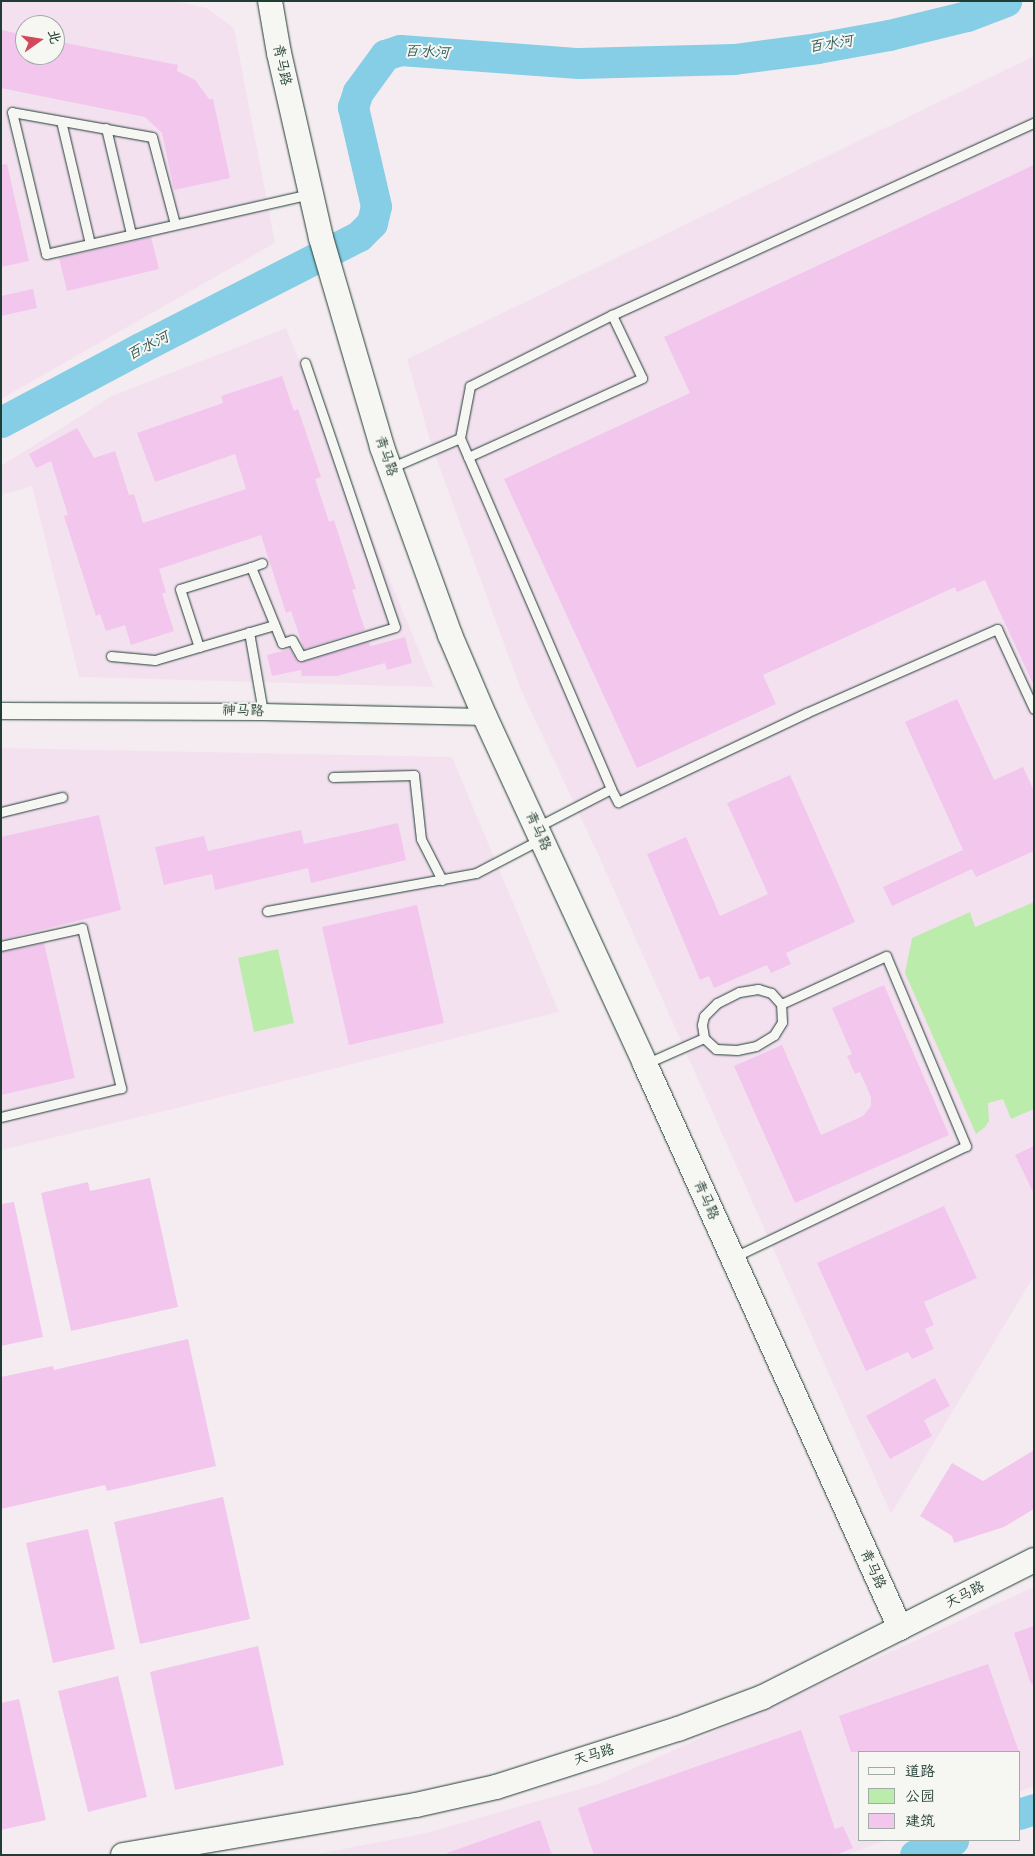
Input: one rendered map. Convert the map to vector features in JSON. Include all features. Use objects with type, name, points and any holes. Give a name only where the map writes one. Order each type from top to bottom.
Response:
[{"type":"street","name":"青马路","points":[[270,1],[279,53],[321,238],[390,468],[450,635],[485,717],[645,1064],[900,1628]]},
{"type":"street","name":"神马路","points":[[1,711],[264,712],[485,717]]},
{"type":"street","name":"天马路","points":[[123,1855],[416,1805],[496,1787],[678,1729],[763,1697],[1034,1560]]},
{"type":"lane","points":[[176,224],[152,137],[12,112],[46,254],[311,194]]},
{"type":"lane","points":[[61,120],[90,244]]},
{"type":"lane","points":[[1034,123],[612,315],[470,386],[460,438],[618,802],[806,713],[997,629],[1034,709]]},
{"type":"lane","points":[[106,128],[132,234]]},
{"type":"lane","points":[[468,456],[642,378],[612,315]]},
{"type":"lane","points":[[251,567],[282,643],[292,640],[301,656],[395,627],[305,363]]},
{"type":"lane","points":[[390,468],[460,438]]},
{"type":"lane","points":[[200,647],[180,589],[262,563]]},
{"type":"lane","points":[[111,656],[155,660],[274,624]]},
{"type":"lane","points":[[249,632],[264,712]]},
{"type":"lane","points":[[333,777],[414,775],[421,839],[442,880]]},
{"type":"lane","points":[[267,910],[476,873],[611,789]]},
{"type":"lane","points":[[1,812],[62,797]]},
{"type":"lane","points":[[1,946],[82,928],[121,1088],[1,1117]]},
{"type":"lane","points":[[733,1258],[966,1146],[886,956],[781,1004]]},
{"type":"lane","points":[[758,989],[771,993],[781,1004],[782,1022],[774,1035],[756,1046],[737,1050],[716,1049],[704,1038],[702,1025],[704,1016],[717,1003],[739,992],[758,989]]},
{"type":"lane","points":[[645,1064],[704,1038]]},
{"type":"shaded area","points":[[1,1],[174,1],[207,8],[234,28],[275,243],[1,399]]},
{"type":"shaded area","points":[[1034,56],[1034,1276],[891,1514],[597,852],[521,690],[431,444],[407,359]]},
{"type":"shaded area","points":[[286,328],[434,687],[79,677],[32,486],[1,495],[1,466],[112,396]]},
{"type":"shaded area","points":[[1,748],[452,757],[559,1012],[1,1150]]},
{"type":"shaded area","points":[[1034,1587],[1034,1786],[1020,1792],[1020,1751],[858,1751],[858,1841],[884,1841],[846,1855],[312,1855],[426,1833],[601,1783]]},
{"type":"green space","points":[[1034,902],[1034,1109],[1011,1119],[1003,1099],[988,1103],[989,1121],[976,1134],[905,973],[912,938],[970,912],[975,927]]},
{"type":"green space","points":[[278,949],[294,1023],[254,1032],[238,958]]},
{"type":"building","points":[[1,30],[15,33],[15,65],[65,65],[65,43],[178,65],[177,71],[195,80],[209,99],[213,99],[230,178],[174,190],[162,133],[145,117],[1,88]]},
{"type":"building","points":[[7,164],[29,261],[1,267],[1,165]]},
{"type":"building","points":[[1034,165],[1034,686],[985,580],[957,592],[955,587],[763,675],[776,704],[637,768],[504,479],[690,393],[664,337]]},
{"type":"building","points":[[151,237],[159,269],[67,291],[59,258]]},
{"type":"building","points":[[33,289],[37,308],[1,316],[1,296]]},
{"type":"building","points":[[282,376],[294,411],[298,409],[321,477],[315,479],[329,522],[334,520],[356,589],[352,590],[365,630],[304,649],[291,611],[286,613],[261,535],[159,569],[166,592],[162,594],[174,631],[131,645],[125,625],[106,631],[100,614],[96,616],[64,516],[68,515],[51,461],[36,468],[29,454],[77,428],[94,458],[115,451],[129,495],[134,494],[143,523],[246,489],[235,454],[155,482],[137,433],[223,403],[221,396]]},
{"type":"building","points":[[405,637],[412,663],[387,670],[385,663],[337,676],[302,676],[301,670],[272,676],[267,655],[290,649],[297,661],[302,662],[369,642],[370,646]]},
{"type":"building","points":[[957,699],[994,780],[1023,767],[1034,791],[1034,851],[976,877],[972,869],[892,906],[883,887],[963,850],[905,722]]},
{"type":"building","points":[[790,775],[855,922],[786,953],[791,964],[771,973],[767,965],[714,988],[709,976],[700,980],[647,854],[686,837],[720,916],[768,894],[727,803]]},
{"type":"building","points":[[99,815],[121,910],[1,940],[1,837]]},
{"type":"building","points":[[398,823],[406,860],[311,883],[308,868],[215,890],[212,874],[164,885],[155,847],[204,836],[208,851],[301,830],[304,844]]},
{"type":"building","points":[[417,905],[444,1023],[349,1045],[322,927]]},
{"type":"building","points":[[44,943],[75,1078],[1,1095],[1,952]]},
{"type":"building","points":[[884,985],[949,1135],[795,1203],[734,1066],[782,1045],[821,1135],[863,1116],[871,1106],[871,1097],[860,1072],[855,1074],[847,1056],[852,1054],[832,1008]]},
{"type":"building","points":[[1034,1146],[1034,1194],[1015,1155]]},
{"type":"building","points":[[150,1178],[178,1307],[71,1331],[41,1193],[88,1182],[90,1191]]},
{"type":"building","points":[[14,1202],[43,1337],[1,1346],[1,1204]]},
{"type":"building","points":[[944,1206],[977,1278],[924,1302],[934,1325],[925,1329],[934,1349],[912,1359],[908,1352],[866,1371],[817,1263]]},
{"type":"building","points":[[188,1339],[216,1466],[107,1491],[105,1485],[1,1509],[1,1377],[53,1366],[54,1370]]},
{"type":"building","points":[[935,1378],[950,1406],[924,1420],[932,1436],[890,1459],[866,1416]]},
{"type":"building","points":[[1034,1450],[1034,1509],[1004,1527],[954,1543],[952,1536],[920,1516],[952,1463],[983,1481]]},
{"type":"building","points":[[223,1497],[250,1619],[140,1644],[114,1522]]},
{"type":"building","points":[[88,1529],[115,1649],[53,1663],[26,1543]]},
{"type":"building","points":[[1034,1626],[1034,1683],[1031,1684],[1014,1633]]},
{"type":"building","points":[[258,1646],[284,1765],[175,1790],[150,1672]]},
{"type":"building","points":[[988,1664],[1019,1751],[851,1752],[839,1716]]},
{"type":"building","points":[[118,1676],[147,1797],[88,1812],[58,1691]]},
{"type":"building","points":[[19,1699],[46,1820],[1,1830],[1,1703]]},
{"type":"building","points":[[801,1730],[835,1829],[843,1826],[853,1848],[836,1855],[594,1855],[578,1808]]},
{"type":"building","points":[[540,1820],[552,1855],[447,1855],[447,1853]]},
{"type":"waterway","name":"百水河","points":[[1,422],[140,348],[359,236],[372,223],[376,206],[353,107],[358,92],[385,55],[400,50],[579,63],[734,59],[817,48],[889,35],[967,16],[1006,1]]},
{"type":"waterway","points":[[1020,1814],[1034,1809]]},
{"type":"waterway","points":[[915,1855],[950,1841]]}]
